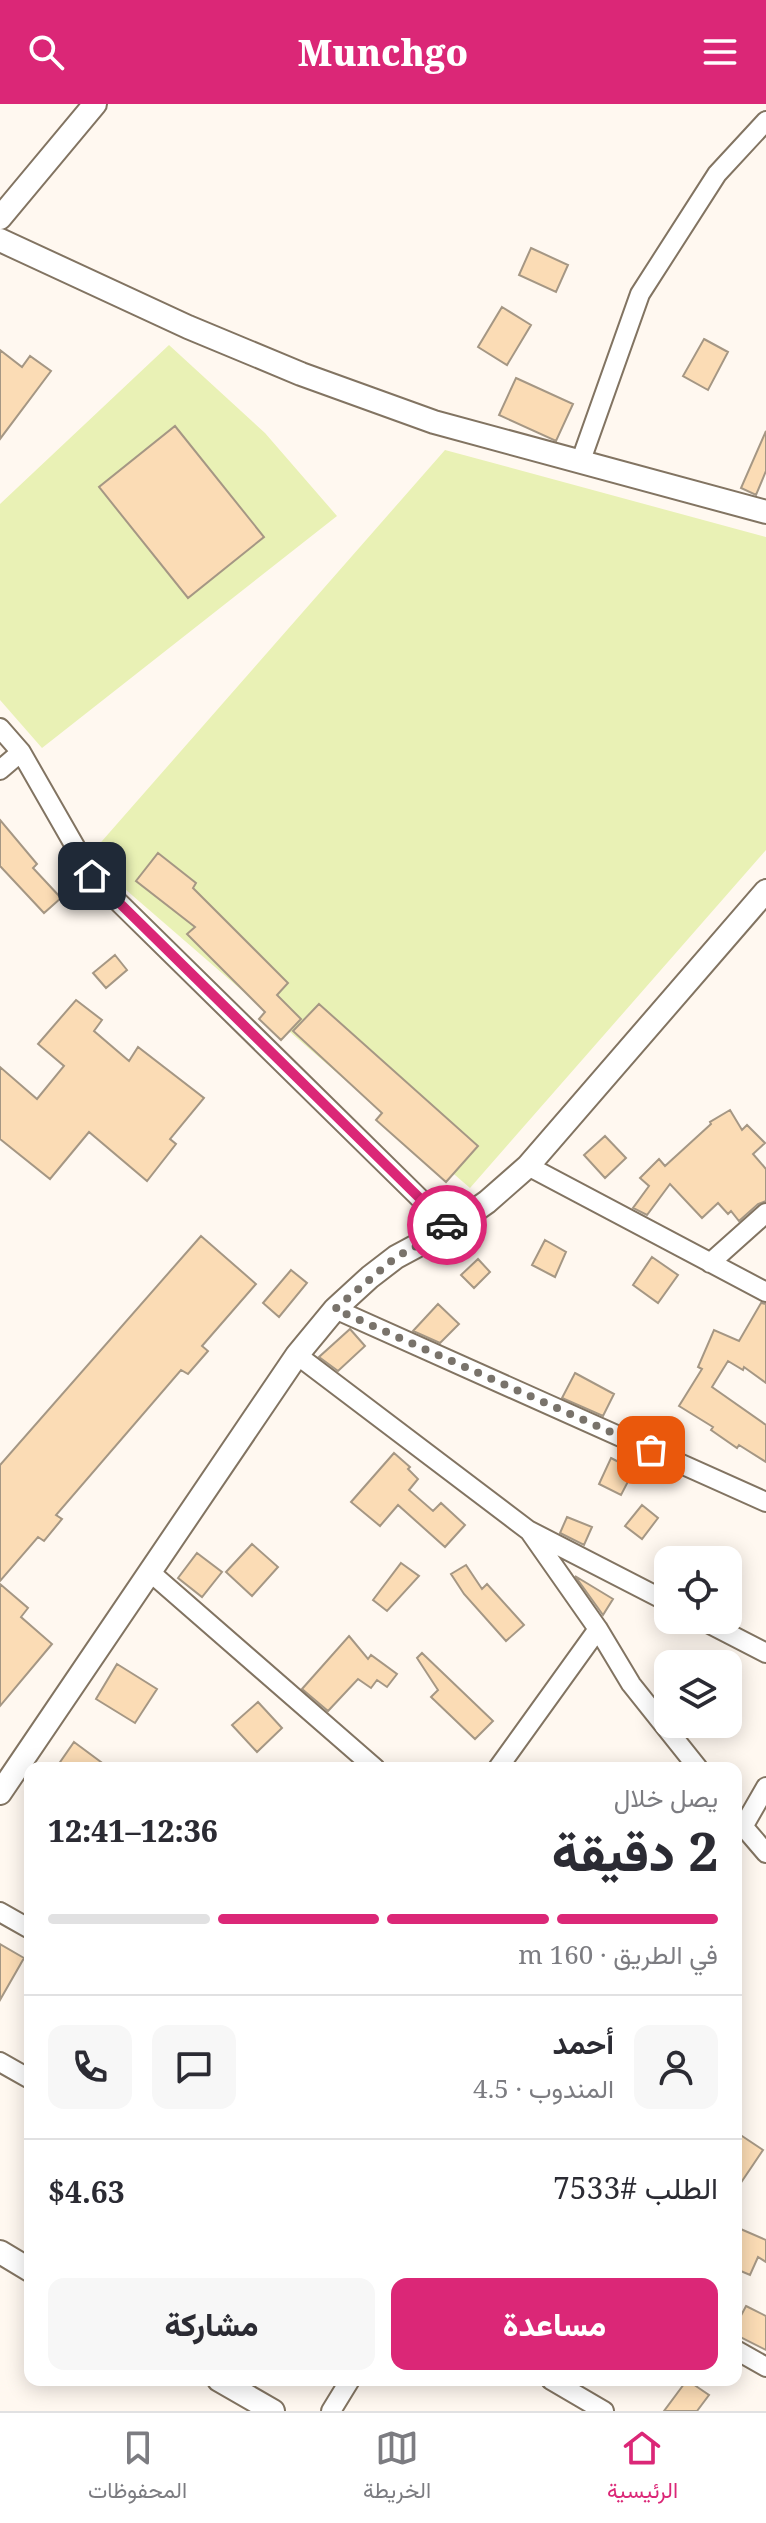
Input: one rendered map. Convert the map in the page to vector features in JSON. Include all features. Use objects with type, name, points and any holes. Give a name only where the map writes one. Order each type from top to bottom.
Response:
[{"type":"street","points":[[0,218],[95,104]]},
{"type":"street","points":[[580,463],[640,294],[717,174],[766,121]]},
{"type":"street","points":[[0,240],[188,327],[301,374],[434,422],[766,512]]},
{"type":"street","points":[[0,728],[21,752],[92,876],[450,1228]]},
{"type":"street","points":[[0,770],[21,752]]},
{"type":"street","points":[[1,1787],[297,1355],[335,1309],[396,1257],[450,1228],[487,1202],[528,1166],[756,914],[766,891]]},
{"type":"street","points":[[528,1166],[766,1292]]},
{"type":"street","points":[[710,1263],[766,1213]]},
{"type":"street","points":[[335,1309],[766,1502]]},
{"type":"street","points":[[297,1355],[528,1530],[654,1595]]},
{"type":"street","points":[[528,1530],[598,1629],[631,1684],[693,1762]]},
{"type":"street","points":[[150,1572],[368,1762]]},
{"type":"street","points":[[502,1762],[598,1629]]},
{"type":"street","points":[[729,1634],[766,1653]]},
{"type":"street","points":[[742,1820],[766,1787]]},
{"type":"street","points":[[742,1825],[766,1853]]},
{"type":"street","points":[[0,1912],[24,1926]]},
{"type":"street","points":[[0,2062],[24,2076]]},
{"type":"street","points":[[0,2252],[24,2266]]},
{"type":"street","points":[[742,2353],[766,2367]]},
{"type":"street","points":[[229,2386],[273,2411]]},
{"type":"street","points":[[331,2411],[346,2386]]},
{"type":"street","points":[[561,2386],[604,2411]]},
{"type":"green space","points":[[169,345],[265,433],[337,516],[42,748],[0,700],[0,504]]},
{"type":"green space","points":[[445,450],[766,537],[766,850],[470,1188],[88,857]]},
{"type":"building","points":[[531,248],[568,265],[556,292],[519,275]]},
{"type":"building","points":[[502,307],[531,325],[507,365],[478,347]]},
{"type":"building","points":[[704,339],[728,352],[708,390],[683,376]]},
{"type":"building","points":[[0,350],[22,367],[30,356],[51,371],[0,439]]},
{"type":"building","points":[[516,378],[573,404],[556,441],[499,415]]},
{"type":"building","points":[[175,426],[264,537],[188,598],[99,487]]},
{"type":"building","points":[[766,431],[766,471],[756,495],[741,488]]},
{"type":"building","points":[[0,820],[37,864],[33,868],[61,898],[44,913],[0,866]]},
{"type":"building","points":[[158,853],[196,883],[193,888],[288,983],[277,995],[301,1019],[281,1040],[259,1019],[265,1012],[187,934],[195,927],[136,881]]},
{"type":"building","points":[[115,955],[127,970],[106,988],[93,973]]},
{"type":"building","points":[[76,1000],[102,1020],[94,1031],[129,1061],[138,1047],[204,1098],[170,1139],[176,1144],[147,1181],[89,1132],[50,1179],[0,1139],[0,1067],[37,1099],[64,1066],[38,1044]]},
{"type":"building","points":[[319,1004],[478,1146],[446,1182],[376,1120],[382,1113],[293,1031]]},
{"type":"building","points":[[730,1110],[742,1130],[747,1125],[765,1143],[753,1154],[766,1169],[766,1201],[739,1221],[718,1203],[702,1218],[670,1184],[647,1215],[633,1208],[649,1186],[640,1178],[659,1159],[665,1166],[710,1122]]},
{"type":"building","points":[[605,1136],[626,1158],[605,1178],[584,1155]]},
{"type":"building","points":[[201,1236],[256,1284],[202,1346],[208,1351],[188,1374],[181,1370],[56,1515],[62,1519],[44,1541],[38,1537],[0,1581],[0,1465]]},
{"type":"building","points":[[545,1240],[566,1252],[555,1277],[532,1265]]},
{"type":"building","points":[[652,1257],[678,1275],[658,1303],[633,1285]]},
{"type":"building","points":[[478,1259],[490,1272],[474,1288],[461,1275]]},
{"type":"building","points":[[291,1270],[307,1283],[279,1317],[263,1303]]},
{"type":"building","points":[[761,1303],[766,1304],[766,1383],[744,1367],[743,1370],[728,1361],[712,1387],[766,1425],[766,1462],[739,1445],[737,1448],[711,1430],[713,1427],[679,1406],[702,1369],[698,1367],[714,1330],[739,1341]]},
{"type":"building","points":[[438,1304],[459,1324],[440,1343],[413,1331]]},
{"type":"building","points":[[350,1329],[365,1346],[338,1371],[319,1357]]},
{"type":"building","points":[[575,1373],[614,1394],[603,1416],[562,1398]]},
{"type":"building","points":[[394,1453],[418,1479],[409,1490],[433,1511],[441,1503],[465,1525],[445,1547],[398,1505],[380,1526],[351,1502]]},
{"type":"building","points":[[611,1458],[634,1470],[621,1495],[599,1484]]},
{"type":"building","points":[[642,1505],[658,1518],[642,1539],[625,1526]]},
{"type":"building","points":[[567,1517],[592,1527],[584,1545],[560,1533]]},
{"type":"building","points":[[252,1544],[278,1567],[252,1596],[226,1572]]},
{"type":"building","points":[[197,1553],[222,1572],[202,1597],[178,1578]]},
{"type":"building","points":[[401,1563],[419,1576],[387,1611],[373,1600]]},
{"type":"building","points":[[466,1565],[482,1589],[487,1584],[524,1625],[506,1641],[464,1594],[451,1574]]},
{"type":"building","points":[[575,1576],[613,1599],[603,1615]]},
{"type":"building","points":[[0,1584],[28,1608],[21,1617],[52,1644],[0,1706]]},
{"type":"building","points":[[349,1636],[368,1659],[371,1655],[397,1674],[387,1687],[377,1680],[371,1688],[358,1679],[328,1711],[302,1689]]},
{"type":"building","points":[[422,1653],[493,1721],[475,1739],[431,1697],[438,1690],[417,1658]]},
{"type":"building","points":[[117,1664],[157,1689],[135,1723],[96,1699]]},
{"type":"building","points":[[258,1702],[282,1728],[257,1752],[232,1725]]},
{"type":"building","points":[[74,1742],[101,1762],[60,1762]]},
{"type":"building","points":[[0,1944],[24,1958],[0,2000]]},
{"type":"building","points":[[742,2136],[763,2150],[742,2181]]},
{"type":"building","points":[[742,2230],[766,2240],[766,2262],[758,2257],[750,2275],[742,2272]]},
{"type":"building","points":[[746,2306],[766,2316],[766,2350],[742,2338],[742,2314]]},
{"type":"building","points":[[683,2386],[696,2386],[709,2395],[697,2411],[664,2411]]},
{"type":"way so far","points":[[447,1225],[450,1228],[396,1257],[335,1309],[651,1450]]},
{"type":"route","points":[[92,876],[447,1225]]}]
